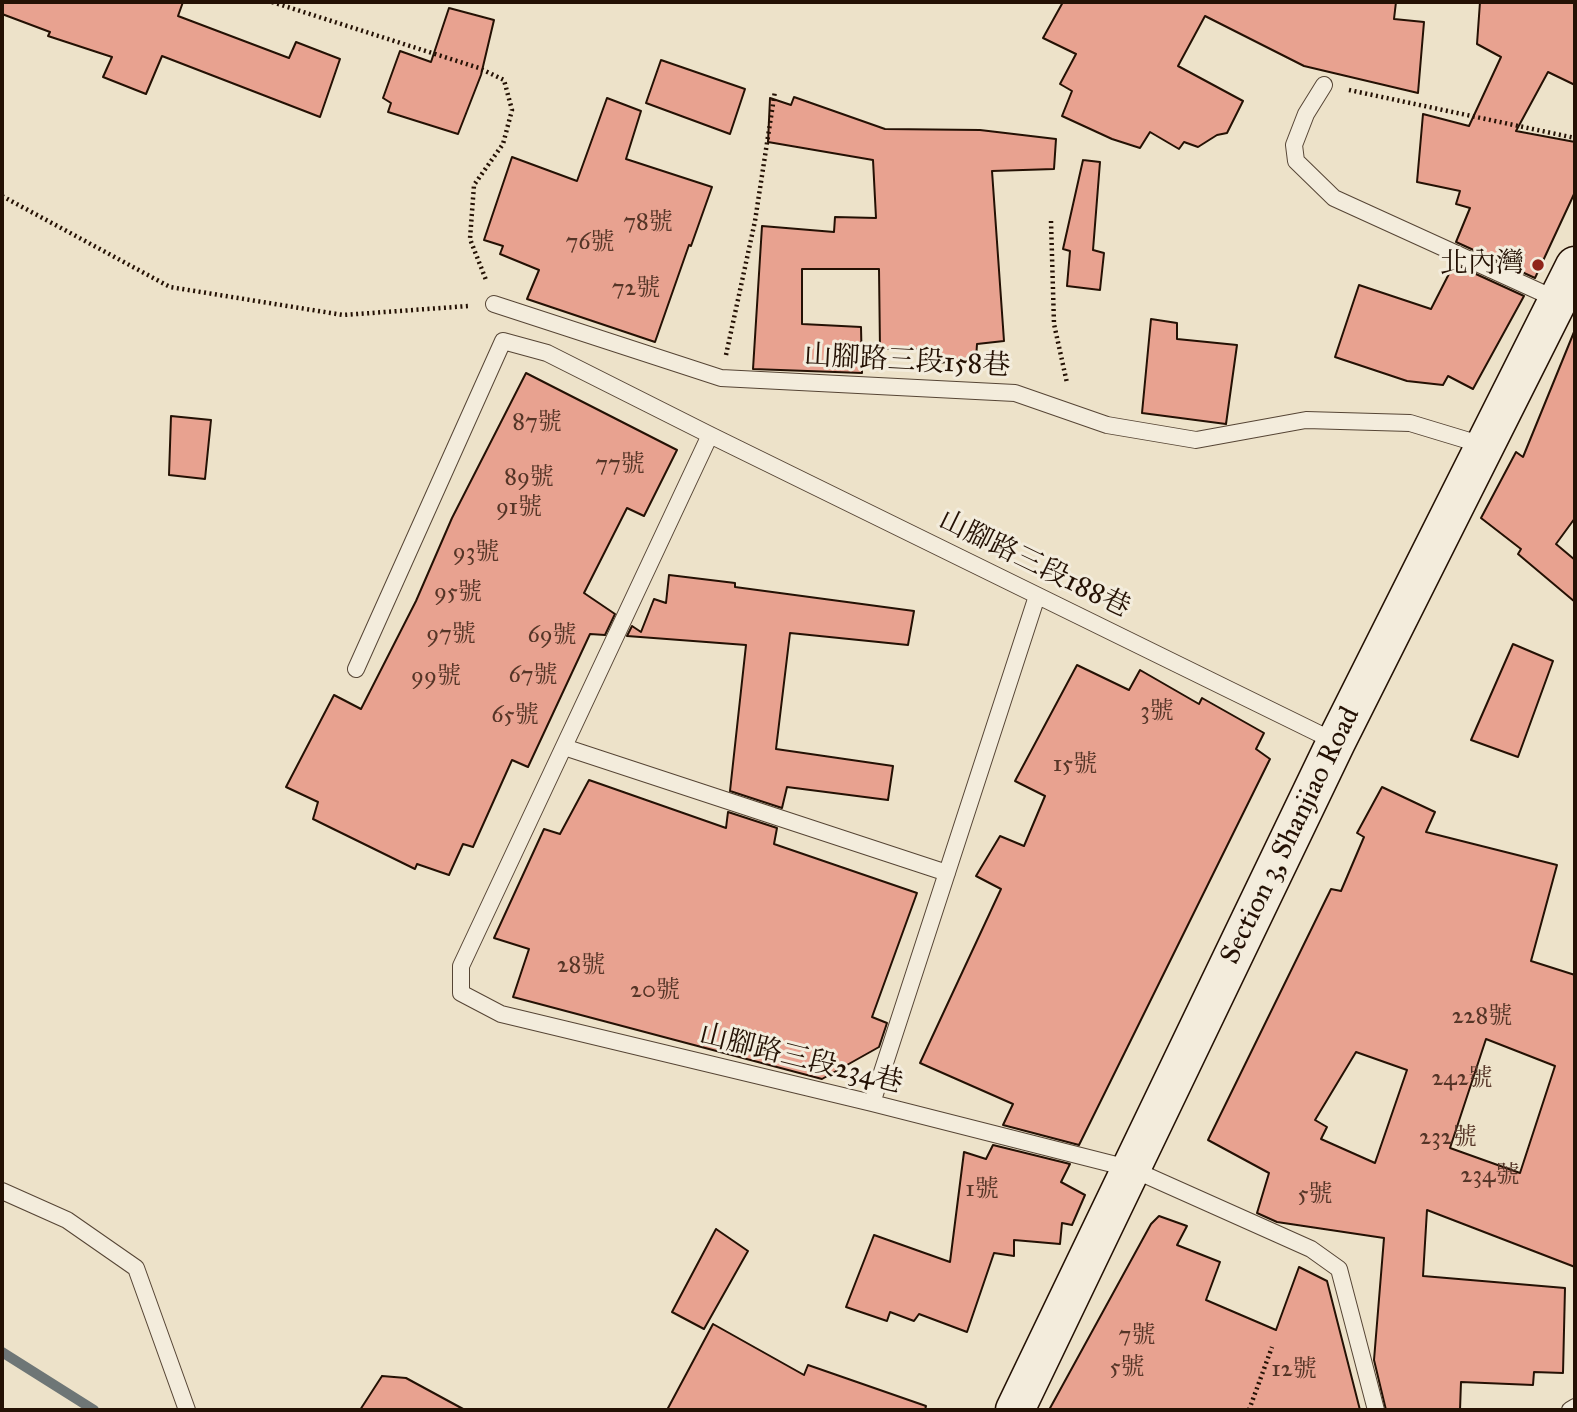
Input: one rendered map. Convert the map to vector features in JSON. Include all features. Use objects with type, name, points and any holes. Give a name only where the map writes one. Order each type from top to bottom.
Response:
[{"type":"main road","name":"Section 3, Shanjiao Road","points":[[1015,1410],[1336,742],[1575,266]]},
{"type":"lane","points":[[1324,85],[1306,114],[1294,145],[1296,161],[1334,198],[1558,300]]},
{"type":"lane","name":"山腳路三段158巷","points":[[494,304],[721,378],[1015,393],[1107,425],[1196,440],[1306,420],[1409,423],[1486,446]]},
{"type":"lane","name":"山腳路三段188巷","points":[[356,669],[503,341],[547,353],[1336,742]]},
{"type":"lane","points":[[710,435],[564,747],[947,873]]},
{"type":"lane","points":[[872,1103],[1037,596]]},
{"type":"lane","name":"山腳路三段234巷","points":[[564,747],[461,966],[461,993],[501,1014],[1132,1169],[1311,1250],[1339,1269],[1376,1410]]},
{"type":"lane","points":[[2,1191],[66,1220],[136,1268],[187,1410]]},
{"type":"lane","points":[[1570,1410],[1575,1407]]},
{"type":"path","points":[[2,196],[170,287],[343,315],[494,304],[470,239],[474,185],[503,144],[512,110],[504,80],[479,68],[272,2]]},
{"type":"path","points":[[1324,85],[1575,138]]},
{"type":"path","points":[[721,378],[755,220],[775,91]]},
{"type":"path","points":[[1051,221],[1054,324],[1063,371],[1078,415]]},
{"type":"path","points":[[1249,1410],[1272,1347]]},
{"type":"building","points":[[2,2],[183,2],[178,16],[289,58],[296,42],[340,59],[320,117],[162,56],[146,94],[103,77],[112,57],[48,36],[50,32],[2,14]]},
{"type":"building","points":[[1063,2],[1396,2],[1394,19],[1424,22],[1418,93],[1304,66],[1205,16],[1178,66],[1243,101],[1227,133],[1217,135],[1198,147],[1184,142],[1179,149],[1150,132],[1140,148],[1112,139],[1062,116],[1072,91],[1060,84],[1076,54],[1043,38]]},
{"type":"building","points":[[1480,2],[1575,2],[1575,85],[1548,72],[1516,131],[1575,142],[1575,192],[1535,278],[1456,242],[1470,208],[1456,204],[1460,191],[1417,182],[1423,114],[1469,126],[1501,57],[1477,44]]},
{"type":"building","points":[[449,8],[494,20],[481,75],[458,134],[388,112],[391,103],[383,98],[400,51],[431,62]]},
{"type":"building","points":[[661,60],[745,89],[730,134],[646,103]]},
{"type":"building","points":[[794,97],[885,129],[980,130],[1056,139],[1054,169],[992,171],[1004,341],[977,344],[976,360],[922,364],[919,349],[880,349],[879,269],[802,269],[802,324],[861,327],[862,373],[753,369],[762,226],[834,232],[835,217],[876,218],[873,160],[768,142],[770,98],[791,105]]},
{"type":"building","points":[[607,98],[641,111],[626,159],[712,187],[655,342],[527,299],[539,270],[500,254],[503,246],[484,240],[512,157],[577,181]]},
{"type":"building","points":[[1083,160],[1100,162],[1093,250],[1104,253],[1100,290],[1067,286],[1070,251],[1063,249]]},
{"type":"building","points":[[1454,264],[1524,296],[1473,389],[1448,376],[1443,385],[1407,381],[1335,357],[1359,285],[1431,309]]},
{"type":"building","points":[[1151,319],[1177,323],[1177,339],[1237,345],[1226,424],[1142,413]]},
{"type":"building","points":[[1574,332],[1575,518],[1556,544],[1575,560],[1575,602],[1518,554],[1521,549],[1481,518],[1516,452],[1523,457]]},
{"type":"building","points":[[526,373],[677,450],[644,516],[627,508],[584,593],[615,614],[605,635],[590,634],[528,767],[512,760],[473,847],[463,844],[449,875],[417,864],[415,869],[313,819],[318,802],[286,787],[334,695],[361,709],[416,601],[452,518]]},
{"type":"building","points":[[171,416],[211,420],[205,479],[169,475]]},
{"type":"building","points":[[669,575],[735,583],[735,587],[914,611],[908,645],[790,633],[776,749],[893,766],[888,800],[787,787],[782,808],[730,791],[746,645],[627,636],[632,626],[641,632],[654,599],[666,603]]},
{"type":"building","points":[[1513,644],[1553,661],[1518,757],[1471,740]]},
{"type":"building","points":[[1077,665],[1129,690],[1140,670],[1199,704],[1202,698],[1264,733],[1256,749],[1270,759],[1079,1145],[1003,1125],[1013,1104],[920,1063],[1001,889],[976,876],[1000,836],[1024,846],[1045,796],[1015,781]]},
{"type":"building","points":[[589,780],[726,828],[728,812],[777,828],[774,844],[917,893],[872,1017],[887,1023],[879,1047],[822,1079],[513,997],[529,949],[494,938],[544,829],[560,834]]},
{"type":"building","points":[[1382,787],[1435,812],[1426,832],[1557,865],[1531,961],[1575,975],[1575,1267],[1427,1210],[1423,1276],[1565,1288],[1563,1373],[1534,1372],[1533,1385],[1461,1382],[1460,1410],[1386,1410],[1374,1360],[1384,1238],[1277,1222],[1257,1213],[1269,1173],[1208,1140],[1331,889],[1341,891],[1364,837],[1357,833]],"holes":[[[1486,1039],[1555,1066],[1520,1173],[1450,1148]],[[1356,1052],[1407,1070],[1375,1163],[1321,1139],[1327,1127],[1315,1120]]]},
{"type":"building","points":[[993,1145],[1070,1164],[1061,1182],[1085,1195],[1072,1225],[1062,1223],[1060,1244],[1014,1240],[1014,1256],[994,1253],[967,1332],[919,1314],[914,1321],[890,1312],[887,1321],[846,1307],[874,1235],[950,1262],[964,1152],[986,1159]]},
{"type":"building","points":[[1159,1216],[1187,1226],[1177,1245],[1220,1262],[1206,1300],[1276,1330],[1299,1267],[1327,1281],[1360,1410],[1049,1410],[1151,1224]]},
{"type":"building","points":[[716,1229],[748,1251],[704,1329],[672,1312]]},
{"type":"building","points":[[713,1324],[804,1375],[808,1365],[926,1406],[925,1410],[667,1410]]},
{"type":"building","points":[[382,1376],[406,1378],[465,1410],[360,1410]]},
{"type":"waterway","points":[[2,1352],[94,1410]]},
{"type":"place","name":"北內灣","points":[[1538,265]]}]
